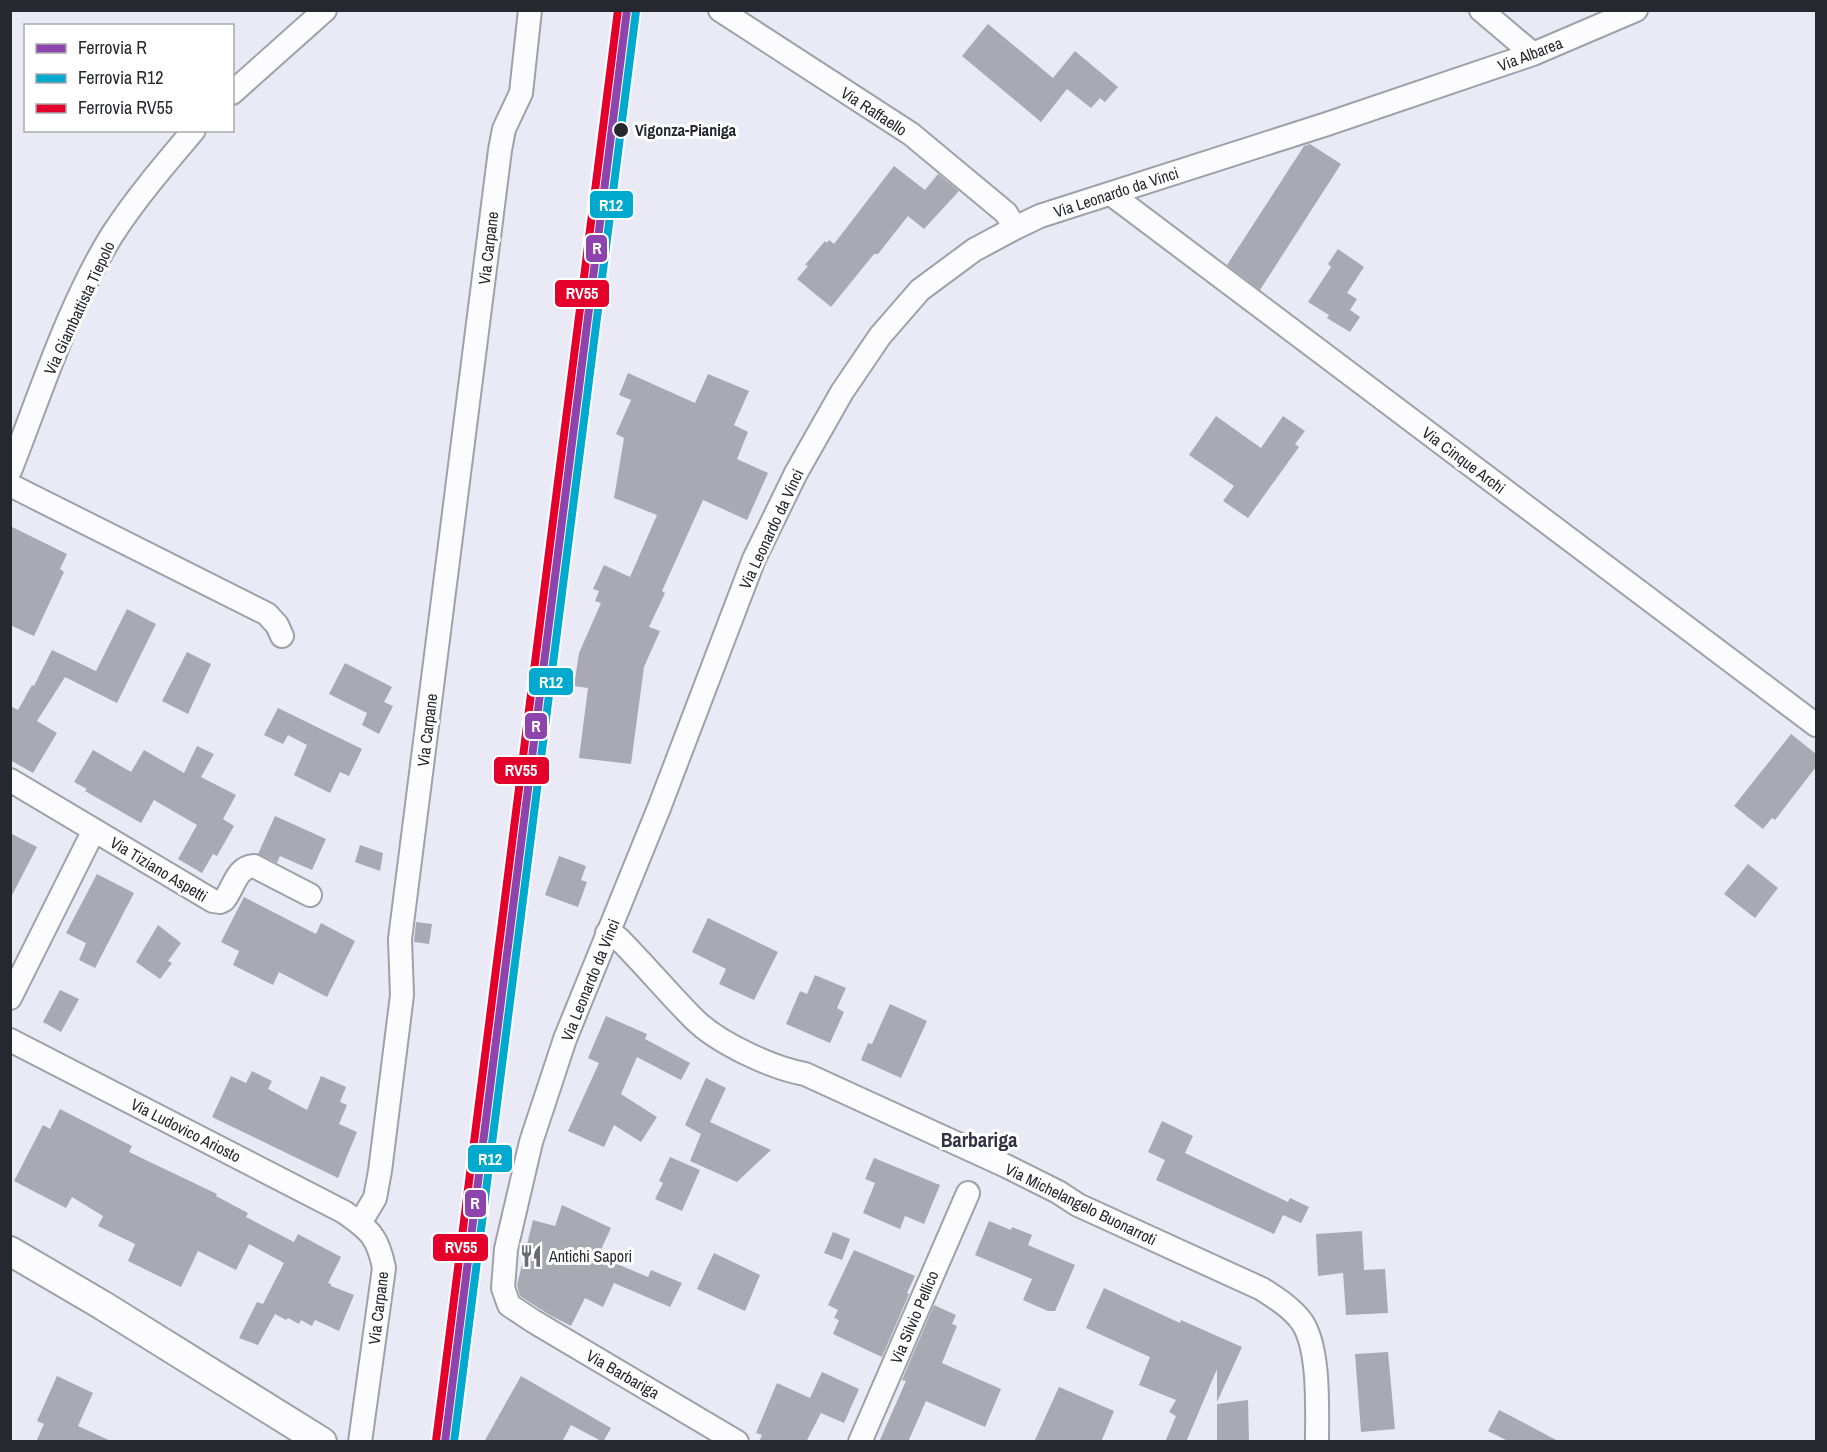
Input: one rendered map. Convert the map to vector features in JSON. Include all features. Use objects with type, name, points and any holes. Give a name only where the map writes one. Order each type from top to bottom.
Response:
[{"type":"main road","points":[[10,1251],[102,1305],[322,1442]]},
{"type":"street","points":[[234,91],[325,10]]},
{"type":"street","name":"Via Carpane","points":[[360,1437],[384,1268],[377,1241],[360,1223],[375,1198],[380,1170],[402,995],[400,939],[500,150],[504,129],[521,93],[530,10]]},
{"type":"street","name":"Via Raffaello","points":[[720,10],[911,134],[1006,213],[1015,228]]},
{"type":"street","points":[[1481,10],[1533,54]]},
{"type":"street","name":"Via Albarea","points":[[1422,93],[1533,54],[1636,10]]},
{"type":"street","name":"Via Leonardo da Vinci","points":[[509,1305],[503,1288],[506,1249],[531,1142],[565,1039],[659,808],[754,559],[796,473],[836,402],[880,336],[920,290],[974,250],[1040,216],[1422,93]]},
{"type":"street","name":"Via Giambattista Tiepolo","points":[[10,471],[58,348],[86,285],[111,237],[137,198],[192,132]]},
{"type":"street","name":"Via Cinque Archi","points":[[1111,194],[1816,725]]},
{"type":"street","points":[[10,485],[267,614],[278,625],[282,636]]},
{"type":"street","name":"Via Tiziano Aspetti","points":[[10,780],[216,902],[224,900],[241,872],[250,866],[310,895]]},
{"type":"street","name":"Via Tiziano Aspetti","points":[[10,998],[94,830]]},
{"type":"street","name":"Via Michelangelo Buonarroti","points":[[607,933],[618,938],[695,1021],[721,1041],[787,1071],[805,1074],[1006,1166],[1058,1192],[1078,1205],[1262,1289],[1280,1300],[1302,1321],[1314,1354],[1317,1442]]},
{"type":"street","name":"Via Ludovico Ariosto","points":[[10,1040],[344,1212],[360,1223]]},
{"type":"street","name":"Via Silvio Pellico","points":[[860,1442],[968,1193]]},
{"type":"street","name":"Via Barbariga","points":[[509,1305],[738,1442]]},
{"type":"building","points":[[988,24],[1053,78],[1075,51],[1118,87],[1105,102],[1100,98],[1091,108],[1067,89],[1041,122],[962,56]]},
{"type":"building","points":[[1310,144],[1341,164],[1260,290],[1227,265],[1304,146]]},
{"type":"building","points":[[894,166],[925,190],[938,174],[959,191],[924,229],[908,216],[831,307],[797,279],[808,266],[805,265],[825,241],[827,243],[829,240],[834,244]]},
{"type":"building","points":[[1338,249],[1364,267],[1347,293],[1357,299],[1350,310],[1360,317],[1350,332],[1327,318],[1329,315],[1308,302],[1331,267],[1328,264]]},
{"type":"building","points":[[628,373],[695,403],[708,374],[749,391],[734,425],[748,432],[737,459],[768,473],[747,520],[703,500],[662,591],[665,593],[649,627],[660,631],[644,667],[631,764],[579,758],[588,688],[574,686],[579,653],[601,603],[595,601],[599,591],[593,589],[604,565],[630,577],[657,515],[614,498],[624,438],[616,434],[631,400],[619,395]]},
{"type":"building","points":[[1216,416],[1261,448],[1283,416],[1305,431],[1295,444],[1299,447],[1248,518],[1223,501],[1234,486],[1189,455]]},
{"type":"building","points":[[10,526],[67,554],[60,569],[64,572],[34,636],[10,625]]},
{"type":"building","points":[[127,609],[156,624],[117,703],[65,677],[37,721],[57,733],[33,773],[10,760],[10,706],[18,710],[32,685],[34,686],[52,650],[96,671]]},
{"type":"building","points":[[187,652],[211,664],[188,714],[162,701]]},
{"type":"building","points":[[345,663],[392,687],[384,702],[393,706],[379,734],[362,725],[367,713],[329,694]]},
{"type":"building","points":[[278,708],[362,749],[349,776],[340,772],[330,793],[294,775],[307,745],[288,735],[283,744],[264,735]]},
{"type":"building","points":[[1791,734],[1816,754],[1816,767],[1775,820],[1772,818],[1763,829],[1734,806]]},
{"type":"building","points":[[197,746],[214,754],[201,777],[236,795],[223,819],[234,826],[217,856],[213,854],[202,873],[178,859],[197,825],[154,800],[141,823],[85,791],[87,789],[74,782],[93,750],[131,772],[144,750],[184,773]]},
{"type":"building","points":[[275,816],[326,839],[312,870],[280,856],[277,863],[258,854]]},
{"type":"building","points":[[10,833],[37,847],[10,899]]},
{"type":"building","points":[[360,845],[383,853],[380,871],[355,862]]},
{"type":"building","points":[[559,856],[586,866],[581,880],[587,882],[578,907],[545,895]]},
{"type":"building","points":[[1748,864],[1778,888],[1755,918],[1724,894]]},
{"type":"building","points":[[97,874],[134,893],[95,968],[79,960],[86,943],[66,933]]},
{"type":"building","points":[[244,897],[316,934],[321,923],[355,941],[327,997],[279,972],[273,985],[233,965],[239,951],[221,942]]},
{"type":"building","points":[[708,918],[778,952],[754,1000],[719,984],[726,969],[692,952]]},
{"type":"building","points":[[416,922],[432,924],[429,944],[414,942]]},
{"type":"building","points":[[158,925],[181,943],[168,961],[172,963],[160,979],[136,962]]},
{"type":"building","points":[[815,975],[846,988],[837,1008],[844,1012],[830,1043],[786,1024],[800,991],[807,994]]},
{"type":"building","points":[[60,990],[79,999],[61,1032],[43,1022]]},
{"type":"building","points":[[890,1004],[927,1021],[901,1078],[861,1060],[868,1043],[872,1044]]},
{"type":"building","points":[[606,1016],[647,1034],[645,1039],[690,1063],[681,1080],[637,1057],[621,1094],[657,1117],[641,1142],[614,1125],[604,1147],[568,1131],[599,1063],[588,1058]]},
{"type":"building","points":[[252,1071],[272,1081],[268,1089],[307,1110],[321,1076],[346,1087],[340,1102],[347,1105],[339,1124],[357,1132],[338,1178],[212,1117],[231,1076],[246,1083]]},
{"type":"building","points":[[706,1078],[726,1088],[710,1122],[771,1150],[737,1182],[690,1161],[701,1134],[685,1125]]},
{"type":"building","points":[[60,1109],[132,1146],[129,1152],[217,1194],[216,1196],[248,1213],[246,1217],[294,1242],[298,1234],[341,1257],[328,1283],[354,1295],[339,1331],[315,1320],[312,1326],[301,1320],[299,1324],[288,1318],[286,1320],[275,1314],[258,1345],[239,1338],[257,1302],[263,1304],[284,1263],[249,1244],[236,1270],[198,1251],[181,1287],[128,1261],[135,1244],[98,1226],[103,1216],[72,1197],[66,1208],[14,1181],[43,1125],[50,1129]]},
{"type":"building","points":[[1162,1121],[1193,1136],[1185,1153],[1288,1202],[1290,1198],[1309,1207],[1301,1223],[1283,1215],[1274,1234],[1156,1180],[1165,1160],[1148,1152]]},
{"type":"building","points":[[670,1157],[700,1170],[682,1211],[655,1199],[663,1183],[659,1181]]},
{"type":"building","points":[[874,1158],[940,1185],[924,1224],[905,1216],[900,1229],[863,1213],[875,1183],[865,1179]]},
{"type":"building","points":[[562,1205],[611,1228],[598,1256],[648,1277],[651,1270],[682,1283],[670,1307],[614,1283],[603,1307],[585,1298],[571,1326],[520,1296],[517,1285],[533,1220],[555,1226]]},
{"type":"building","points":[[989,1221],[1032,1235],[1028,1245],[1075,1265],[1055,1311],[1048,1311],[1023,1300],[1032,1279],[975,1255]]},
{"type":"building","points":[[1362,1231],[1364,1270],[1385,1269],[1388,1313],[1346,1315],[1343,1273],[1318,1276],[1316,1234]]},
{"type":"building","points":[[833,1232],[850,1239],[842,1260],[824,1253]]},
{"type":"building","points":[[854,1250],[915,1276],[882,1357],[833,1334],[839,1320],[834,1318],[838,1310],[828,1305]]},
{"type":"building","points":[[714,1253],[760,1275],[745,1311],[697,1289]]},
{"type":"building","points":[[1104,1288],[1180,1323],[1181,1320],[1242,1347],[1217,1402],[1217,1369],[1186,1442],[1165,1442],[1176,1416],[1169,1412],[1176,1400],[1139,1385],[1150,1357],[1086,1328]]},
{"type":"building","points":[[934,1305],[956,1315],[952,1324],[957,1326],[942,1363],[1001,1389],[985,1427],[926,1401],[908,1442],[879,1442],[906,1381],[902,1380]]},
{"type":"building","points":[[1388,1352],[1395,1429],[1361,1432],[1355,1354]]},
{"type":"building","points":[[822,1372],[859,1389],[844,1423],[821,1413],[806,1442],[759,1442],[762,1435],[756,1433],[777,1383],[810,1398]]},
{"type":"building","points":[[57,1376],[93,1393],[78,1426],[113,1442],[36,1442],[44,1424],[37,1421]]},
{"type":"building","points":[[521,1376],[611,1428],[603,1442],[571,1425],[562,1442],[484,1442]]},
{"type":"building","points":[[1059,1387],[1114,1411],[1101,1442],[1034,1442]]},
{"type":"building","points":[[1248,1400],[1249,1442],[1217,1442],[1217,1404]]},
{"type":"building","points":[[1499,1410],[1560,1442],[1510,1442],[1488,1431]]},
{"type":"rail line","name":"RV55","points":[[436,1441],[618,10]]},
{"type":"rail line","name":"R","points":[[445,1442],[627,10]]},
{"type":"rail line","name":"R12","points":[[454,1442],[636,11]]},
{"type":"place","name":"Vigonza-Pianiga","points":[[621,130]]},
{"type":"place","name":"Antichi Sapori","points":[[531,1256]]},
{"type":"district","name":"Barbariga","points":[[979,1140]]}]
